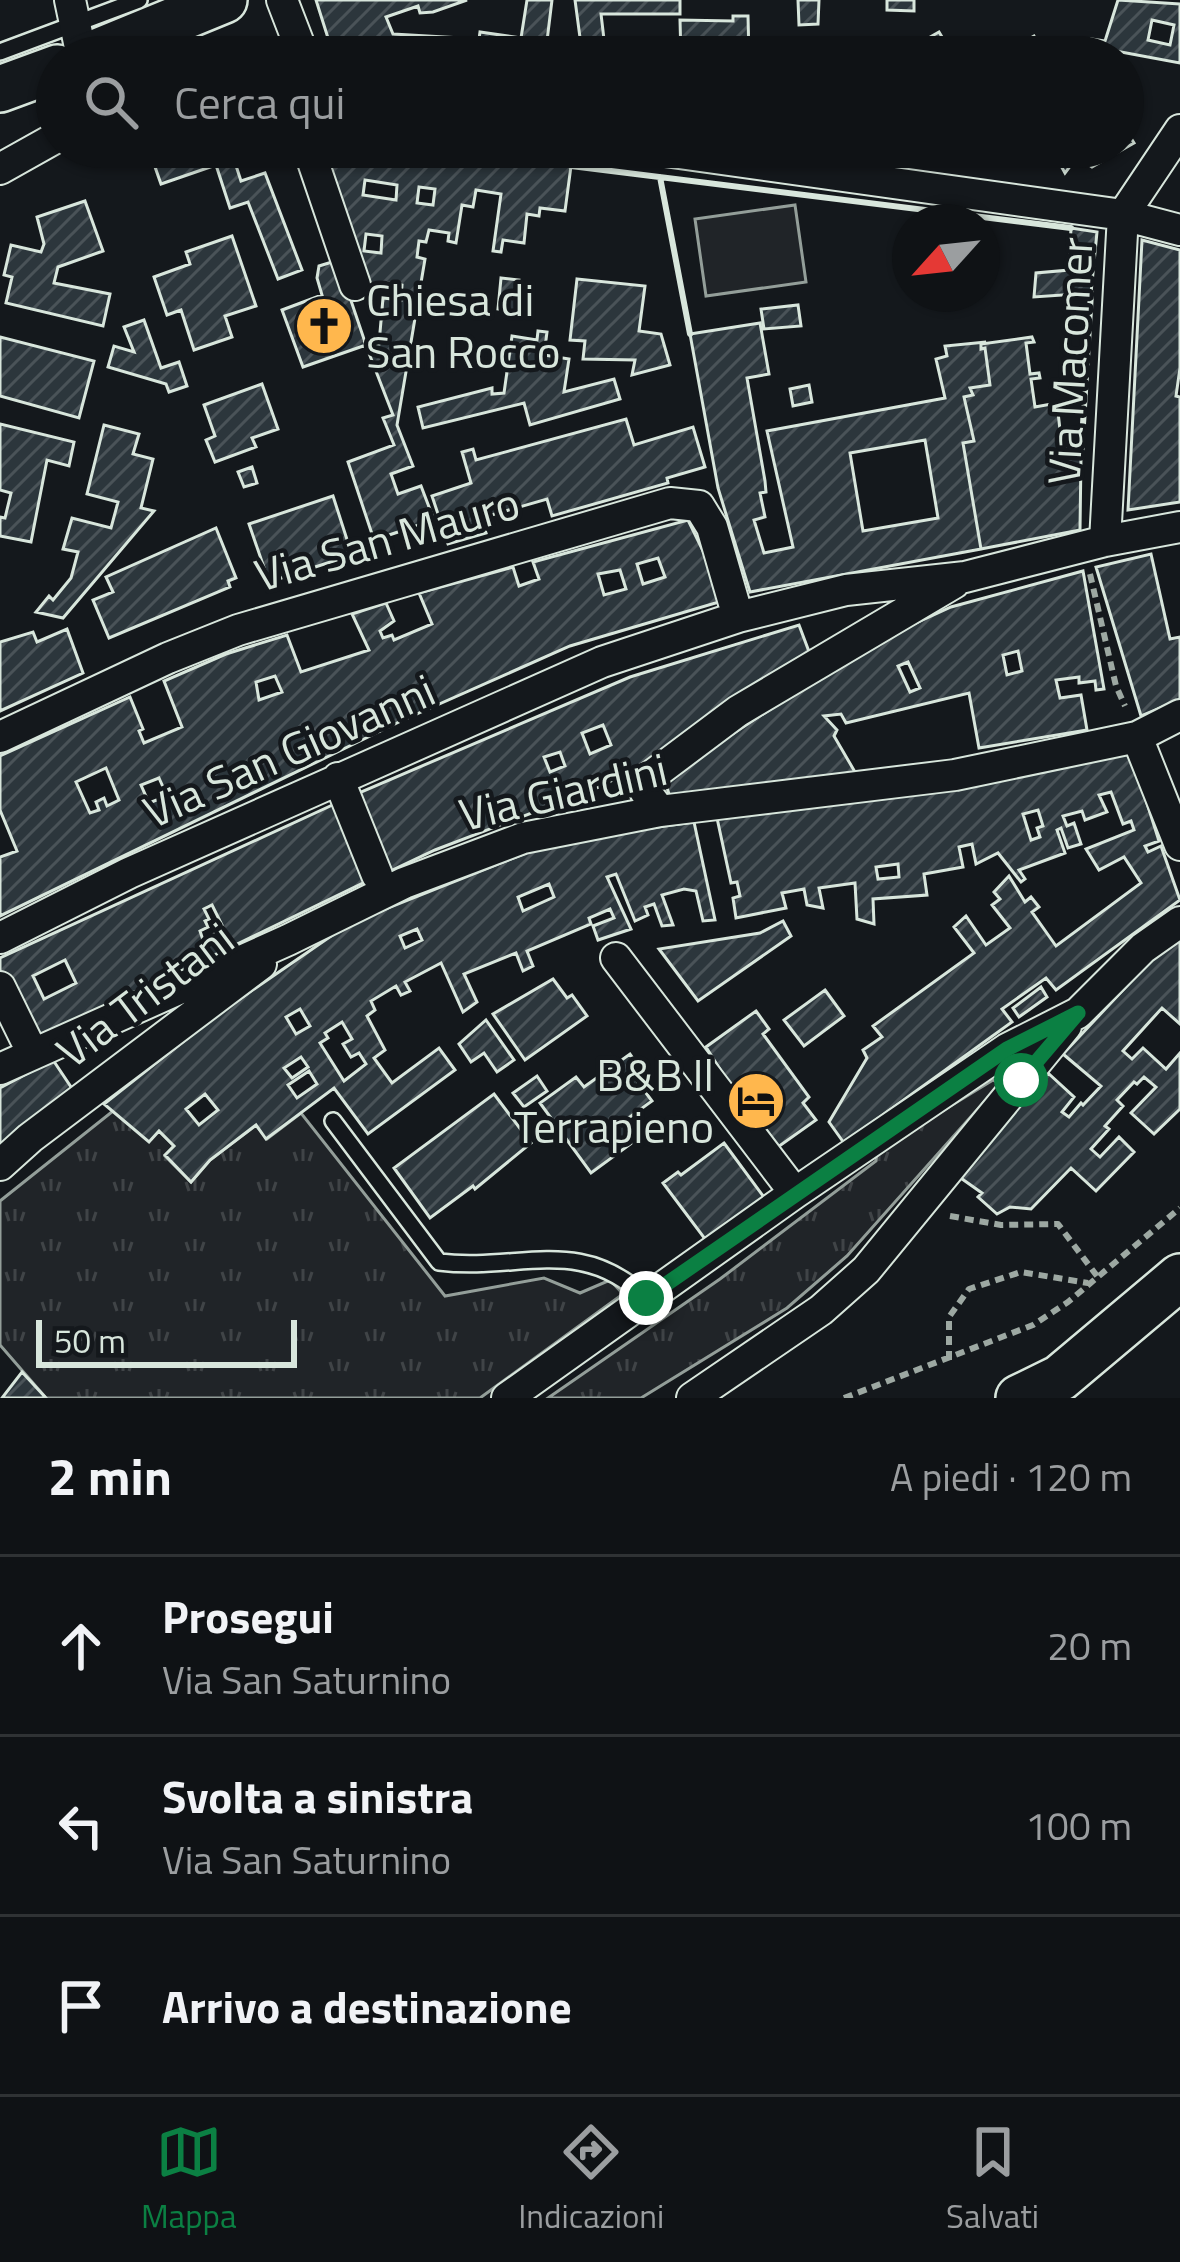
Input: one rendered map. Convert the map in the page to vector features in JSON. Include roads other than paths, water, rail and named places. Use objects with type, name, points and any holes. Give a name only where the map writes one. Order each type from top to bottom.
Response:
[{"type":"street","points":[[78,34],[224,0]]},
{"type":"street","points":[[282,0],[296,36]]},
{"type":"street","points":[[0,89],[36,76]]},
{"type":"street","name":"Via Macomer","points":[[1096,544],[1124,215],[1180,130]]},
{"type":"street","points":[[0,169],[36,149]]},
{"type":"street","points":[[315,168],[355,285]]},
{"type":"street","points":[[787,168],[1124,215],[1180,230]]},
{"type":"street","name":"Via San Mauro","points":[[0,737],[238,630],[670,503],[699,506],[712,527],[738,617]]},
{"type":"street","name":"Via San Giovanni","points":[[0,938],[129,873],[602,662],[738,617],[846,590],[964,577],[1180,527]]},
{"type":"street","points":[[660,811],[645,791],[650,777],[739,711],[964,577]]},
{"type":"street","name":"Via Giardini","points":[[0,1069],[404,883],[523,838],[660,811],[955,775],[1137,736],[1180,715]]},
{"type":"street","points":[[1137,736],[1180,845]]},
{"type":"street","points":[[338,778],[377,875]]},
{"type":"street","points":[[692,1398],[821,1310],[866,1270],[1078,1013],[1143,948],[1180,922]]},
{"type":"street","name":"Via Tristani","points":[[0,1165],[252,973],[288,940]]},
{"type":"street","points":[[616,958],[795,1193]]},
{"type":"street","points":[[0,987],[33,1054]]},
{"type":"street","points":[[507,1398],[1007,1049],[1078,1013]]},
{"type":"street","points":[[1019,1398],[1060,1378],[1180,1277]]},
{"type":"lane","points":[[78,34],[139,0]]},
{"type":"lane","points":[[0,52],[36,44]]},
{"type":"lane","points":[[333,1121],[439,1262],[568,1260],[599,1264],[625,1277],[646,1298]]},
{"type":"place","name":"Chiesa di San Rocco","points":[[324,326]]},
{"type":"place","name":"B&B Il Terrapieno","points":[[756,1101]]}]
